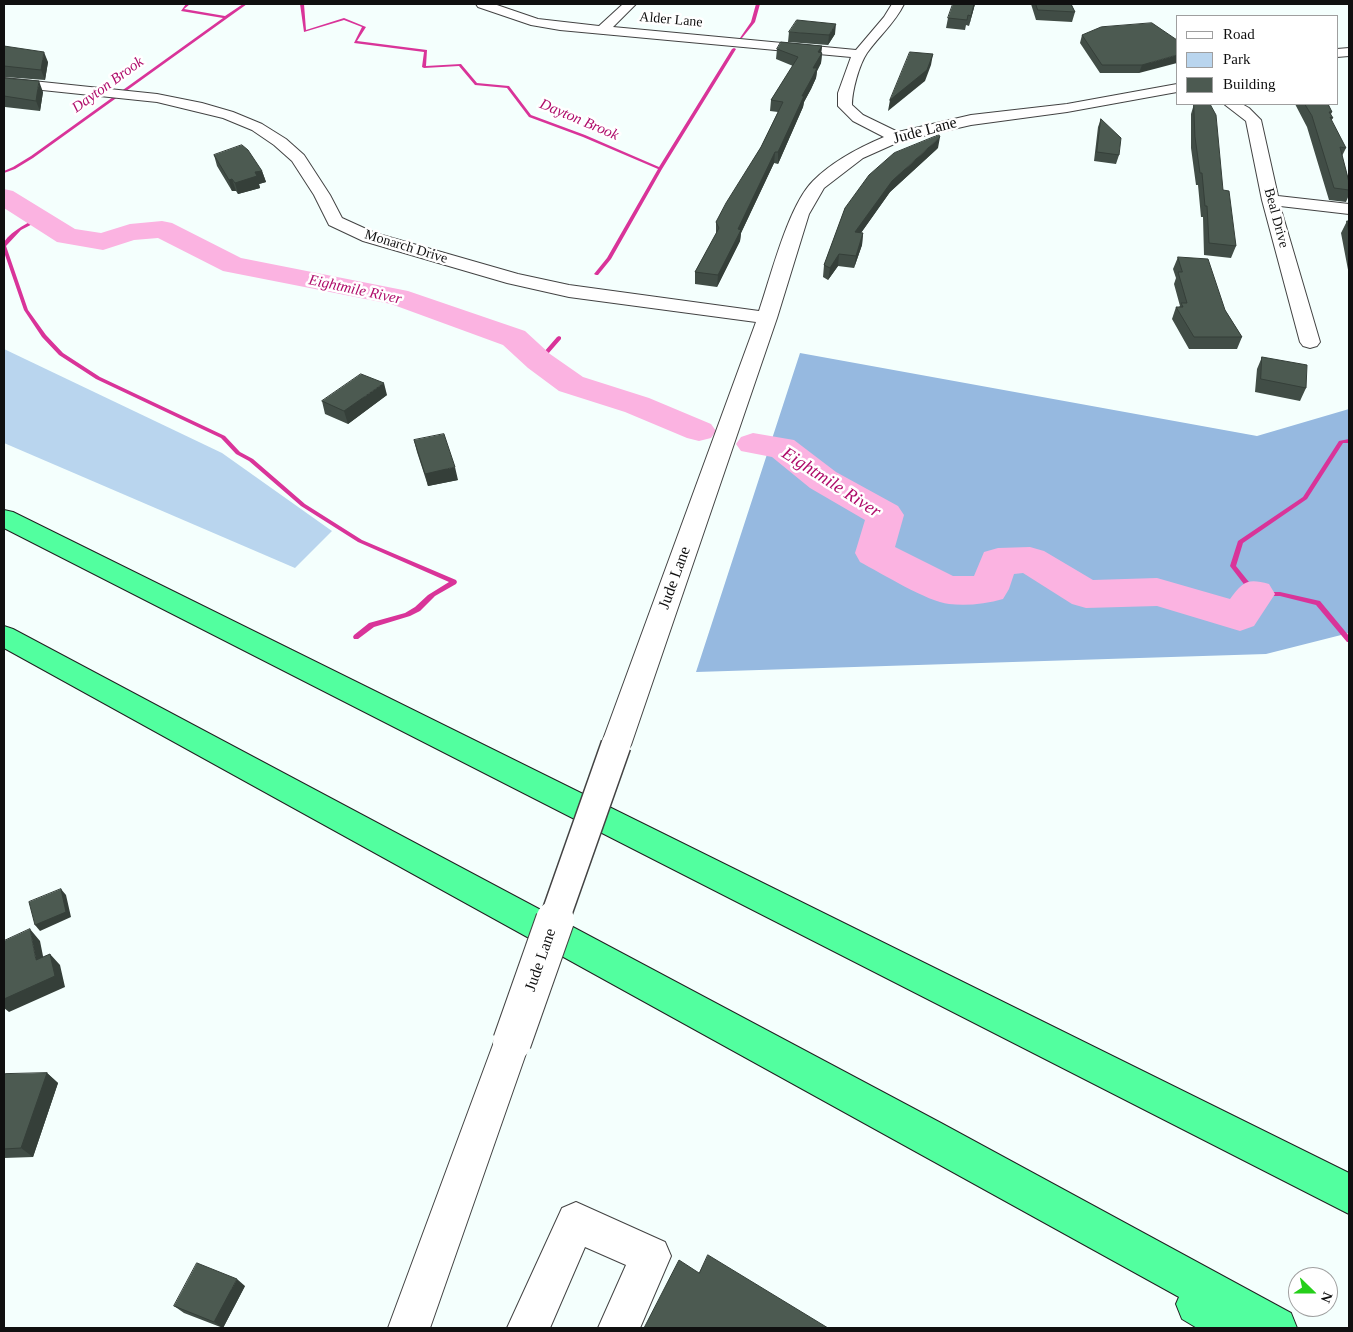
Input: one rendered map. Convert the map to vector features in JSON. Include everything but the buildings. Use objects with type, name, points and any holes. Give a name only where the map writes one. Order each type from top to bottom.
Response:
[{"type":"highway","points":[[4,518],[1349,1194]]},
{"type":"highway","points":[[4,636],[928,1136],[1276,1328]]},
{"type":"highway","points":[[928,1136],[1235,1328]]},
{"type":"street","name":"Alder Lane","points":[[482,4],[536,22],[601,31],[859,54]]},
{"type":"street","points":[[601,31],[630,4]]},
{"type":"street","points":[[896,137],[858,118],[845,106],[845,93],[859,54],[889,19],[898,4]]},
{"type":"street","name":"Monarch Drive","points":[[4,82],[118,94],[197,106],[228,115],[258,127],[280,142],[298,158],[322,195],[335,221],[369,237],[514,278],[569,291],[767,318]]},
{"type":"street","name":"Jude Lane","points":[[409,1328],[512,1042],[767,318],[800,214],[818,184],[856,155],[896,137],[971,120],[1067,108],[1176,88]]},
{"type":"street","name":"Beal Drive","points":[[1234,105],[1244,111],[1252,120],[1270,200],[1310,342]]},
{"type":"street","points":[[1270,200],[1349,209]]},
{"type":"street","points":[[528,1328],[576,1222],[651,1256],[619,1328]]},
{"type":"green space","points":[[4,349],[222,453],[332,531],[295,568],[4,443]]},
{"type":"shaded area","points":[[800,353],[1257,436],[1349,409],[1349,633],[1266,654],[696,672]]},
{"type":"waterway","name":"Dayton Brook","points":[[188,4],[182,10],[226,17]]},
{"type":"waterway","name":"Dayton Brook","points":[[226,17],[245,4]]},
{"type":"waterway","name":"Dayton Brook","points":[[302,4],[305,31],[344,19],[364,27],[355,42],[426,51],[424,67],[460,65],[476,84],[508,87],[530,116],[584,136],[660,169]]},
{"type":"waterway","points":[[741,37],[753,22],[758,4]]},
{"type":"waterway","name":"Dayton Brook","points":[[4,172],[32,157],[226,17]]},
{"type":"waterway","points":[[660,169],[734,49]]},
{"type":"waterway","name":"Dayton Brook","points":[[596,274],[609,259],[660,169]]},
{"type":"waterway","name":"Eightmile River","points":[[4,197],[67,236],[103,242],[130,232],[162,229],[233,265],[398,297],[514,338],[539,361],[571,384],[637,405],[699,431]]},
{"type":"waterway","points":[[40,219],[20,230],[4,246],[26,310],[44,336],[61,354],[98,378],[223,437],[238,453],[251,460],[303,505],[360,541],[454,582],[433,594],[418,609],[400,617],[372,625],[356,637]]},
{"type":"waterway","name":"Dayton Brook","points":[[539,361],[559,338]]},
{"type":"waterway","name":"Eightmile River","points":[[1349,441],[1341,442],[1305,498],[1240,542],[1233,566],[1255,594],[1280,594],[1318,603],[1349,640]]},
{"type":"waterway","name":"Eightmile River","points":[[753,444],[782,448],[823,480],[885,515],[874,553],[948,590],[989,589],[998,561],[1030,560],[1086,594],[1157,592],[1240,616],[1255,594]]}]
